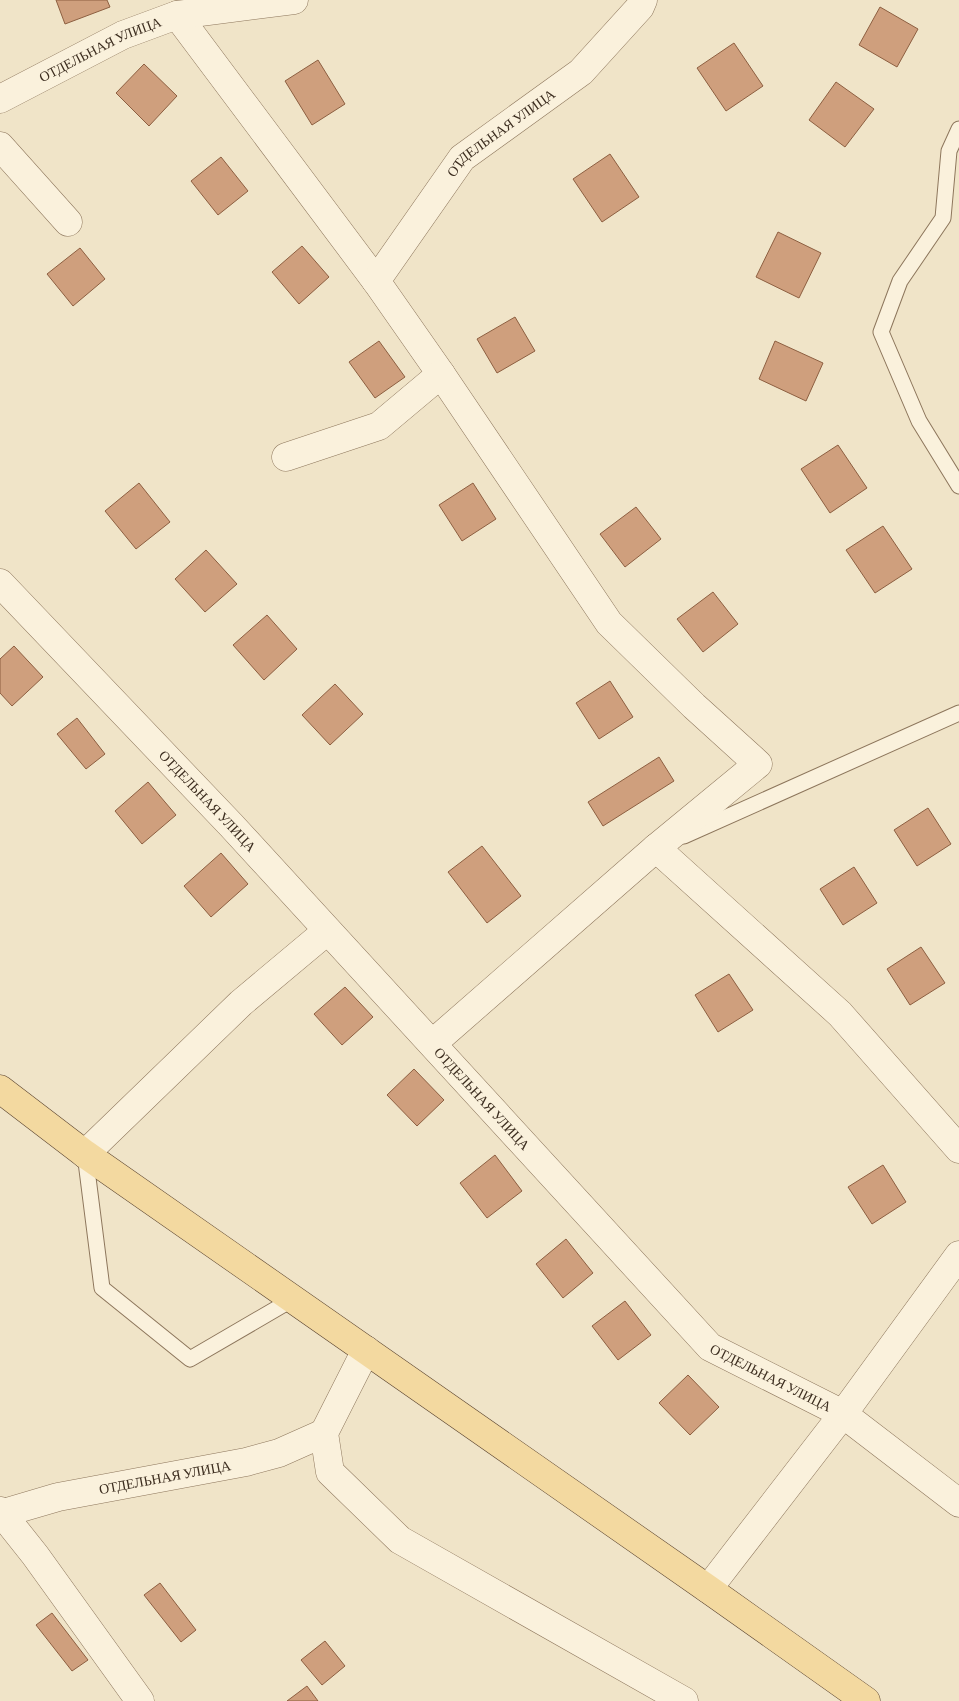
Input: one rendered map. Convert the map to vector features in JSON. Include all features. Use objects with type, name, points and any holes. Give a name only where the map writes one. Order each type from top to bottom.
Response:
[{"type":"main road","points":[[0,1088],[84,1154],[294,1299],[866,1701]]},
{"type":"street","name":"ОТДЕЛЬНАЯ УЛИЦА","points":[[0,99],[123,35],[176,15],[294,0]]},
{"type":"street","name":"ОТДЕЛЬНАЯ УЛИЦА","points":[[376,281],[462,158],[581,72],[640,7],[643,0]]},
{"type":"street","points":[[176,15],[376,281],[441,374],[609,624],[694,706],[758,764],[656,848],[433,1044]]},
{"type":"street","points":[[0,146],[68,222]]},
{"type":"street","points":[[286,456],[379,426],[441,374]]},
{"type":"street","name":"ОТДЕЛЬНАЯ УЛИЦА","points":[[0,583],[231,825],[710,1346],[843,1414],[708,1589]]},
{"type":"street","points":[[656,848],[840,1014],[959,1149]]},
{"type":"street","points":[[84,1154],[241,1003],[327,931]]},
{"type":"street","points":[[959,1255],[843,1414],[959,1503]]},
{"type":"street","points":[[366,1350],[324,1433],[330,1472],[400,1540],[684,1701]]},
{"type":"street","name":"ОТДЕЛЬНАЯ УЛИЦА","points":[[140,1701],[35,1555],[0,1513],[58,1497],[246,1462],[279,1453],[324,1433]]},
{"type":"lane","points":[[959,129],[949,151],[943,218],[900,281],[881,332],[919,421],[959,486]]},
{"type":"lane","points":[[656,848],[959,713]]},
{"type":"lane","points":[[84,1154],[102,1288],[190,1359],[294,1299]]},
{"type":"building","points":[[56,0],[107,0],[110,7],[65,24]]},
{"type":"building","points":[[880,7],[918,29],[897,67],[859,45]]},
{"type":"building","points":[[734,43],[763,86],[726,111],[697,68]]},
{"type":"building","points":[[318,60],[345,104],[312,125],[285,81]]},
{"type":"building","points":[[144,64],[177,96],[149,126],[116,93]]},
{"type":"building","points":[[836,82],[874,109],[845,147],[809,120]]},
{"type":"building","points":[[610,154],[639,197],[602,222],[573,179]]},
{"type":"building","points":[[221,157],[248,191],[218,215],[191,181]]},
{"type":"building","points":[[778,232],[821,253],[799,298],[756,277]]},
{"type":"building","points":[[302,246],[329,277],[299,304],[272,272]]},
{"type":"building","points":[[80,248],[105,279],[73,306],[47,274]]},
{"type":"building","points":[[515,317],[535,351],[497,373],[477,339]]},
{"type":"building","points":[[379,341],[405,377],[375,398],[349,362]]},
{"type":"building","points":[[775,341],[823,363],[806,401],[759,379]]},
{"type":"building","points":[[838,445],[867,488],[830,513],[801,469]]},
{"type":"building","points":[[139,483],[170,522],[136,549],[105,511]]},
{"type":"building","points":[[473,483],[496,519],[462,541],[439,505]]},
{"type":"building","points":[[636,507],[661,539],[625,567],[600,534]]},
{"type":"building","points":[[883,526],[912,569],[875,593],[846,550]]},
{"type":"building","points":[[206,550],[237,584],[205,612],[175,579]]},
{"type":"building","points":[[713,592],[738,624],[703,652],[677,619]]},
{"type":"building","points":[[267,615],[297,649],[264,680],[233,645]]},
{"type":"building","points":[[14,646],[43,677],[12,706],[0,693],[0,659]]},
{"type":"building","points":[[610,681],[633,717],[599,739],[576,703]]},
{"type":"building","points":[[335,684],[363,714],[330,745],[302,715]]},
{"type":"building","points":[[77,718],[105,754],[86,769],[57,734]]},
{"type":"building","points":[[659,757],[674,781],[603,826],[588,802]]},
{"type":"building","points":[[148,782],[176,815],[142,844],[115,811]]},
{"type":"building","points":[[928,808],[951,844],[917,866],[894,830]]},
{"type":"building","points":[[482,846],[521,896],[487,923],[448,872]]},
{"type":"building","points":[[221,853],[248,884],[211,917],[184,886]]},
{"type":"building","points":[[854,867],[877,903],[843,925],[820,889]]},
{"type":"building","points":[[921,947],[945,983],[910,1005],[887,969]]},
{"type":"building","points":[[729,974],[753,1010],[718,1032],[695,995]]},
{"type":"building","points":[[345,987],[373,1017],[342,1045],[314,1014]]},
{"type":"building","points":[[414,1069],[444,1100],[417,1126],[387,1095]]},
{"type":"building","points":[[495,1155],[522,1191],[487,1218],[460,1183]]},
{"type":"building","points":[[883,1165],[906,1202],[872,1224],[848,1187]]},
{"type":"building","points":[[566,1239],[593,1273],[563,1298],[536,1264]]},
{"type":"building","points":[[625,1301],[651,1335],[618,1360],[592,1326]]},
{"type":"building","points":[[688,1375],[719,1407],[690,1435],[659,1403]]},
{"type":"building","points":[[160,1583],[196,1630],[181,1642],[144,1595]]},
{"type":"building","points":[[52,1613],[88,1660],[72,1671],[36,1625]]},
{"type":"building","points":[[325,1641],[345,1666],[322,1685],[301,1660]]},
{"type":"building","points":[[307,1686],[318,1701],[287,1701]]}]
